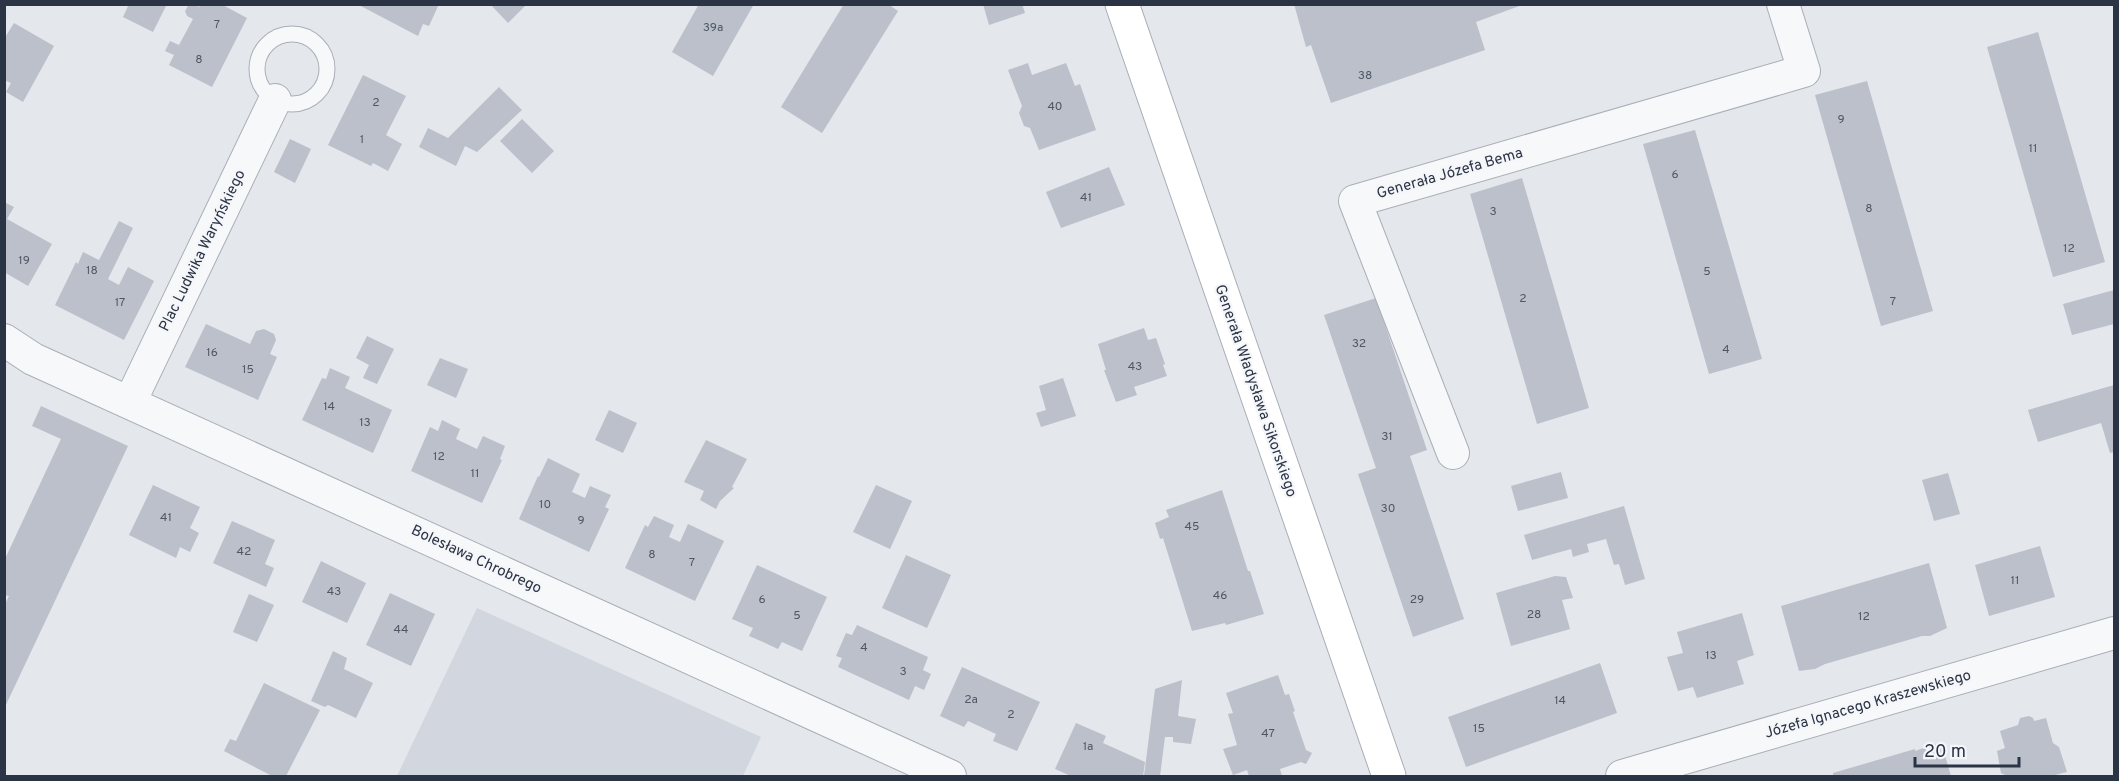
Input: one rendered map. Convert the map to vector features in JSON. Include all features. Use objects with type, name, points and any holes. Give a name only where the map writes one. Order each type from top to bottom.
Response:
[{"type":"main road","name":"Generała Władysława Sikorskiego","points":[[1122,4],[1389,777]]},
{"type":"street","name":"Generała Józefa Bema","points":[[1453,453],[1355,201],[1804,71],[1783,4]]},
{"type":"street","name":"Plac Ludwika Waryńskiego","points":[[130,402],[275,99]]},
{"type":"street","name":"Bolesława Chrobrego","points":[[4,340],[33,359],[950,777]]},
{"type":"street","name":"Józefa Ignacego Kraszewskiego","points":[[1622,777],[2115,633]]},
{"type":"lane","points":[[293,34],[304,36],[322,50],[327,72],[324,83],[308,100],[286,103],[275,99],[260,83],[257,71],[258,60],[263,49],[271,41],[281,36],[293,34]]},
{"type":"shaded area","points":[[477,608],[761,737],[743,776],[397,776]]},
{"type":"building","points":[[129,4],[167,4],[153,32],[123,17]]},
{"type":"building","points":[[194,4],[199,7],[200,4],[221,4],[247,18],[212,87],[169,65],[174,55],[165,51],[170,41],[179,45],[193,19],[187,16],[185,11],[188,6]]},
{"type":"building","points":[[357,4],[439,4],[429,26],[423,24],[418,36]]},
{"type":"building","points":[[490,4],[527,4],[508,23]]},
{"type":"building","points":[[699,4],[754,4],[713,76],[672,52]]},
{"type":"building","points":[[844,4],[888,4],[898,11],[822,133],[781,107]]},
{"type":"building","points":[[983,4],[1022,4],[1025,13],[989,25]]},
{"type":"building","points":[[1294,4],[1522,5],[1476,22],[1485,50],[1331,103],[1311,45],[1306,47]]},
{"type":"building","points":[[14,23],[54,46],[23,102],[6,92],[11,83],[4,80],[4,39]]},
{"type":"building","points":[[2038,32],[2105,262],[2053,277],[1987,47]]},
{"type":"building","points":[[1028,63],[1032,75],[1066,63],[1075,86],[1080,84],[1096,130],[1039,150],[1030,128],[1024,126],[1019,113],[1022,106],[1008,70]]},
{"type":"building","points":[[363,75],[406,96],[386,135],[402,144],[388,171],[373,163],[371,166],[328,145]]},
{"type":"building","points":[[1867,81],[1933,311],[1881,326],[1815,95]]},
{"type":"building","points":[[499,87],[522,110],[477,152],[465,146],[456,166],[419,147],[428,128],[448,138]]},
{"type":"building","points":[[522,119],[554,151],[532,173],[500,141]]},
{"type":"building","points":[[1695,130],[1762,359],[1709,374],[1643,144]]},
{"type":"building","points":[[290,139],[311,149],[295,183],[274,172]]},
{"type":"building","points":[[1109,167],[1125,205],[1061,228],[1046,192]]},
{"type":"building","points":[[1522,178],[1589,408],[1537,424],[1470,194]]},
{"type":"building","points":[[4,202],[14,207],[7,219],[52,244],[28,286],[4,272]]},
{"type":"building","points":[[119,221],[133,228],[108,279],[119,285],[128,267],[154,281],[124,340],[55,305],[83,252],[99,260]]},
{"type":"building","points":[[2114,290],[2114,324],[2072,335],[2063,304]]},
{"type":"building","points":[[1376,298],[1427,450],[1410,456],[1464,619],[1413,637],[1358,474],[1376,468],[1324,315]]},
{"type":"building","points":[[206,324],[250,344],[256,331],[264,329],[274,334],[276,340],[270,354],[277,357],[258,400],[185,367]]},
{"type":"building","points":[[1144,328],[1148,340],[1156,338],[1167,376],[1134,387],[1137,395],[1116,402],[1104,370],[1106,370],[1098,344]]},
{"type":"building","points":[[367,336],[394,349],[377,384],[363,378],[369,365],[356,358]]},
{"type":"building","points":[[440,358],[468,369],[456,398],[427,385]]},
{"type":"building","points":[[330,368],[350,377],[345,388],[392,410],[373,453],[302,420],[322,378],[326,379]]},
{"type":"building","points":[[1063,378],[1076,416],[1041,427],[1036,413],[1046,410],[1039,386]]},
{"type":"building","points":[[2114,385],[2114,452],[2110,453],[2101,423],[2038,442],[2028,410]]},
{"type":"building","points":[[41,406],[128,446],[4,709],[4,606],[9,596],[4,595],[4,561],[61,439],[32,426]]},
{"type":"building","points":[[609,410],[637,423],[623,453],[595,440]]},
{"type":"building","points":[[442,420],[460,429],[456,439],[477,449],[483,436],[505,446],[500,459],[502,460],[482,503],[411,471],[430,427],[438,431]]},
{"type":"building","points":[[706,440],[747,459],[732,487],[734,488],[720,501],[716,509],[700,500],[704,491],[684,482]]},
{"type":"building","points":[[548,458],[580,474],[572,492],[585,498],[590,486],[611,495],[605,507],[609,509],[589,552],[519,519]]},
{"type":"building","points":[[1561,472],[1568,498],[1518,511],[1511,486]]},
{"type":"building","points":[[1948,473],[1960,514],[1934,521],[1922,480]]},
{"type":"building","points":[[153,485],[200,507],[190,528],[199,533],[190,552],[180,547],[176,558],[129,535]]},
{"type":"building","points":[[876,485],[912,501],[890,549],[853,532]]},
{"type":"building","points":[[1222,490],[1264,614],[1226,625],[1225,623],[1192,631],[1163,538],[1160,539],[1155,523],[1169,517],[1166,510]]},
{"type":"building","points":[[1624,506],[1645,579],[1625,585],[1619,564],[1614,565],[1606,539],[1587,544],[1589,552],[1573,557],[1571,549],[1532,560],[1524,535]]},
{"type":"building","points":[[654,516],[674,525],[669,537],[680,542],[688,524],[724,541],[695,601],[625,568],[645,525],[648,527]]},
{"type":"building","points":[[232,521],[275,540],[265,564],[274,568],[266,587],[213,563]]},
{"type":"building","points":[[2040,546],[2055,597],[1989,616],[1975,565]]},
{"type":"building","points":[[906,555],[951,575],[927,628],[882,608]]},
{"type":"building","points":[[321,561],[366,583],[347,623],[302,602]]},
{"type":"building","points":[[1929,563],[1947,628],[1930,636],[1922,636],[1825,664],[1815,669],[1799,671],[1781,606]]},
{"type":"building","points":[[757,565],[827,597],[802,651],[782,642],[778,649],[749,636],[753,628],[732,619]]},
{"type":"building","points":[[1555,576],[1566,577],[1573,598],[1562,600],[1570,629],[1511,646],[1496,593]]},
{"type":"building","points":[[390,593],[435,614],[411,666],[366,645]]},
{"type":"building","points":[[249,594],[274,605],[257,642],[233,632]]},
{"type":"building","points":[[1742,613],[1754,655],[1737,661],[1744,684],[1697,698],[1693,687],[1678,691],[1667,657],[1683,653],[1677,632]]},
{"type":"building","points":[[857,625],[928,657],[923,670],[931,674],[924,690],[915,686],[909,700],[838,667],[842,658],[836,656],[846,633],[852,635]]},
{"type":"building","points":[[333,651],[347,658],[344,669],[373,683],[356,718],[328,705],[325,707],[311,701]]},
{"type":"building","points":[[1600,663],[1617,713],[1466,767],[1448,717]]},
{"type":"building","points":[[962,667],[1040,702],[1017,751],[993,741],[996,734],[968,721],[964,727],[940,716]]},
{"type":"building","points":[[1278,675],[1285,695],[1289,694],[1306,750],[1312,753],[1306,764],[1301,762],[1280,769],[1282,776],[1249,776],[1247,770],[1233,775],[1223,749],[1237,745],[1228,714],[1233,713],[1226,693]]},
{"type":"building","points":[[1182,680],[1178,716],[1196,719],[1191,744],[1173,742],[1173,737],[1165,737],[1160,776],[1144,776],[1155,689]]},
{"type":"building","points":[[264,683],[320,710],[286,776],[272,776],[224,751],[230,739],[236,741]]},
{"type":"building","points":[[2029,716],[2034,721],[2046,718],[2053,743],[2059,747],[2067,772],[2051,776],[2007,776],[2001,773],[1997,751],[2005,748],[2000,731],[2018,725],[2020,718]]},
{"type":"building","points":[[1076,723],[1106,736],[1103,743],[1145,762],[1143,776],[1071,776],[1055,769]]},
{"type":"building","points":[[1941,742],[1951,776],[1833,776],[1833,773]]}]
